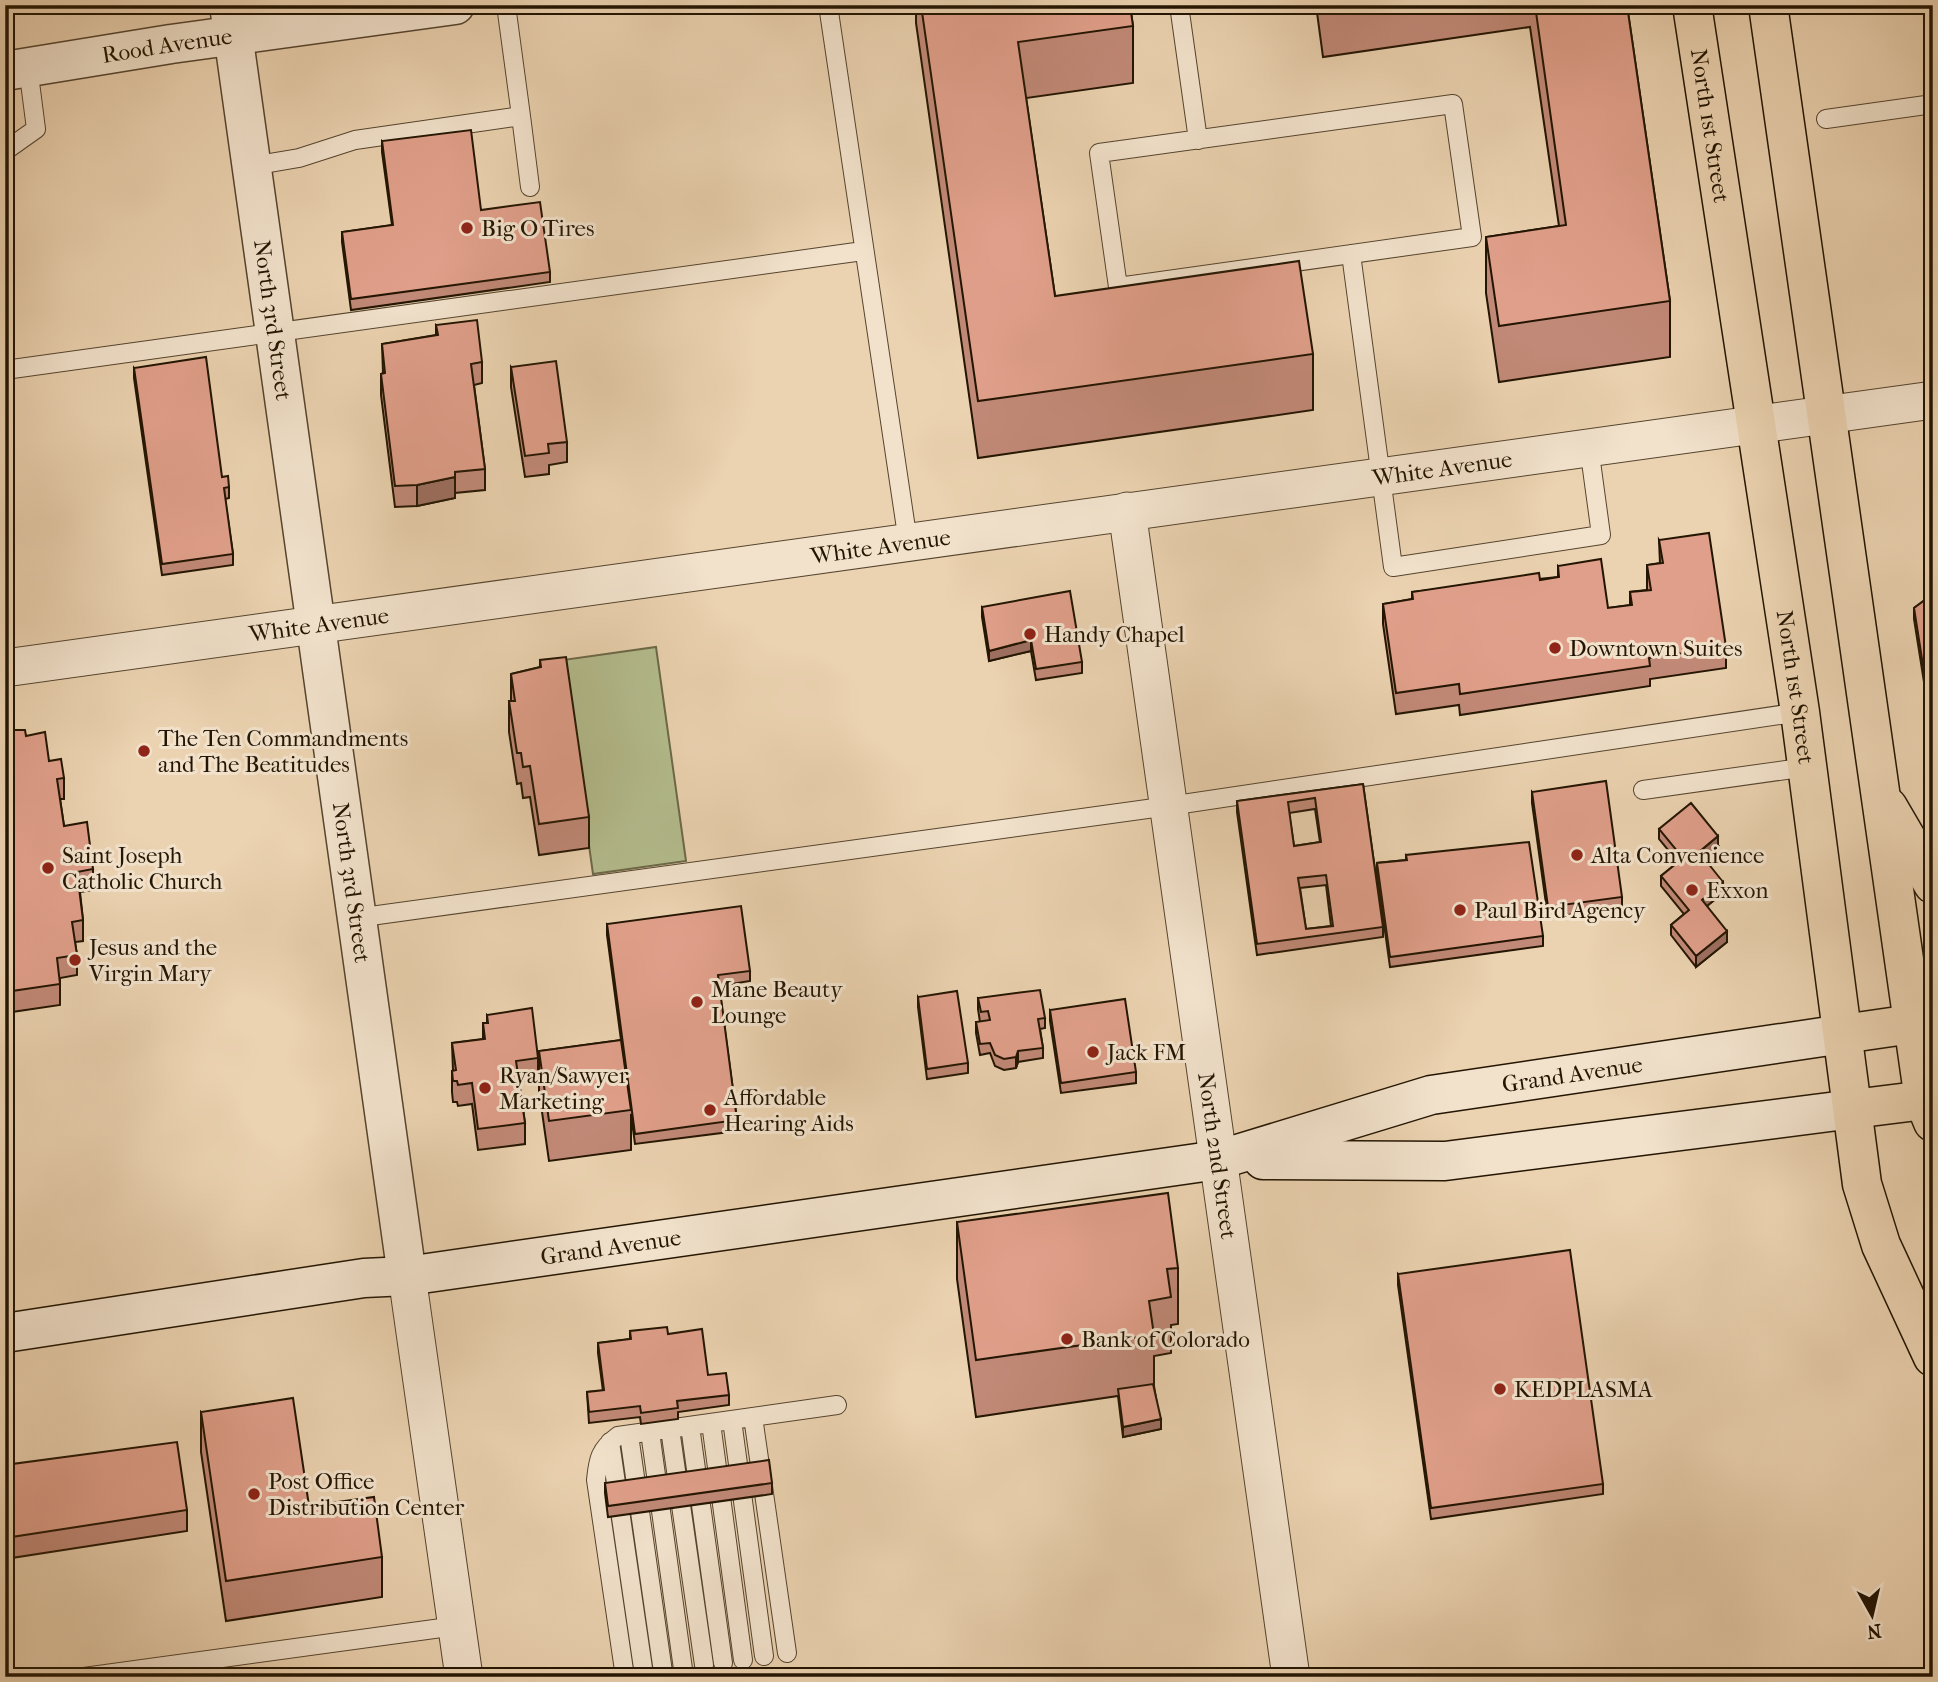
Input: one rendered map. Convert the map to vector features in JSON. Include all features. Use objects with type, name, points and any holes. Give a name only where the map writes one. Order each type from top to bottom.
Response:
[{"type":"main road","name":"Rood Avenue","points":[[17,69],[231,20],[456,5]]},
{"type":"main road","name":"North 1st Street","points":[[1692,5],[1800,712],[1862,1184],[1881,1245],[1933,1357]]},
{"type":"main road","points":[[1768,5],[1878,790],[1923,1023],[1930,1107],[1853,1109]]},
{"type":"main road","name":"North 3rd Street","points":[[231,20],[407,1276]]},
{"type":"main road","points":[[1878,790],[1933,884]]},
{"type":"main road","name":"Grand Avenue","points":[[1219,1160],[1431,1095],[1923,1023]]},
{"type":"main road","name":"Grand Avenue","points":[[5,1333],[364,1278],[407,1276],[1219,1160],[1445,1161],[1853,1109]]},
{"type":"street","name":"White Avenue","points":[[5,668],[1933,400]]},
{"type":"street","name":"North 2nd Street","points":[[1127,511],[1291,1677]]},
{"type":"street","name":"North 3rd Street","points":[[407,1276],[464,1677]]},
{"type":"lane","points":[[506,5],[530,187]]},
{"type":"lane","points":[[828,5],[908,542]]},
{"type":"lane","points":[[1180,5],[1198,139]]},
{"type":"lane","points":[[5,151],[36,129],[17,69]]},
{"type":"lane","points":[[1453,104],[1472,237],[1118,287],[1099,153],[1198,139],[1453,104]]},
{"type":"lane","points":[[1826,119],[1933,104]]},
{"type":"lane","points":[[252,166],[299,158],[355,140],[521,116]]},
{"type":"lane","points":[[5,370],[863,251]]},
{"type":"lane","points":[[1351,254],[1393,567],[1601,535],[1589,447]]},
{"type":"lane","points":[[356,918],[1169,806],[1800,712]]},
{"type":"lane","points":[[1643,790],[1807,767]]},
{"type":"lane","points":[[625,1677],[596,1480],[597,1461],[604,1446],[629,1435],[837,1405]]},
{"type":"lane","points":[[753,1417],[787,1653]]},
{"type":"lane","points":[[732,1420],[764,1656]]},
{"type":"lane","points":[[710,1423],[743,1660]]},
{"type":"lane","points":[[690,1426],[723,1663]]},
{"type":"lane","points":[[670,1429],[704,1665]]},
{"type":"lane","points":[[650,1432],[684,1669]]},
{"type":"lane","points":[[629,1435],[663,1672]]},
{"type":"lane","points":[[610,1442],[644,1675]]},
{"type":"lane","points":[[84,1677],[457,1626]]},
{"type":"green space","points":[[656,647],[686,861],[593,874],[563,660]]},
{"type":"building","points":[[921,5],[1130,5],[1133,26],[1018,42],[1055,296],[1299,261],[1313,354],[978,401]]},
{"type":"building","points":[[1535,5],[1627,5],[1670,301],[1499,326],[1486,237],[1566,225]]},
{"type":"building","name":"Big O Tires","points":[[471,130],[481,210],[540,202],[550,272],[351,299],[342,232],[393,225],[382,141]]},
{"type":"building","points":[[477,320],[482,362],[471,364],[485,469],[455,472],[455,477],[417,485],[395,486],[381,374],[385,373],[382,344],[438,335],[436,325]]},
{"type":"building","points":[[206,357],[222,477],[228,476],[229,487],[224,488],[233,554],[162,564],[134,368]]},
{"type":"building","points":[[556,361],[567,442],[548,444],[549,453],[525,456],[511,367]]},
{"type":"building","name":"Downtown Suites","points":[[1709,533],[1726,647],[1649,658],[1650,666],[1460,694],[1459,684],[1396,693],[1383,604],[1413,599],[1412,592],[1539,573],[1540,580],[1559,577],[1558,566],[1601,559],[1608,608],[1632,605],[1630,592],[1651,590],[1647,565],[1663,563],[1659,540]]},
{"type":"building","name":"Handy Chapel","points":[[1070,591],[1082,662],[1036,669],[1031,640],[989,651],[982,607]]},
{"type":"building","points":[[1933,594],[1933,674],[1924,672],[1914,608]]},
{"type":"building","points":[[566,657],[589,817],[539,824],[530,766],[523,767],[521,753],[517,753],[509,701],[515,701],[511,674],[541,667],[540,660]]},
{"type":"building","name":"Saint Joseph Catholic Church","points":[[25,730],[26,736],[45,732],[49,761],[61,759],[64,778],[57,779],[64,826],[87,822],[93,869],[77,872],[83,920],[72,922],[77,955],[57,958],[60,984],[5,992],[5,731]]},
{"type":"building","name":"Alta Convenience","points":[[1606,781],[1622,897],[1548,907],[1532,792]]},
{"type":"building","points":[[1363,784],[1383,927],[1257,944],[1237,801]],"holes":[[[1315,798],[1321,842],[1294,846],[1288,802]],[[1326,875],[1333,926],[1306,929],[1298,878]]]},
{"type":"building","name":"Exxon","points":[[1691,803],[1718,836],[1699,852],[1723,882],[1702,900],[1727,931],[1696,956],[1671,925],[1689,910],[1661,876],[1683,858],[1659,829]]},
{"type":"building","name":"Paul Bird Agency","points":[[1529,842],[1543,936],[1390,957],[1377,863],[1407,860],[1406,855]]},
{"type":"building","points":[[741,906],[750,971],[718,975],[737,1120],[635,1134],[607,924]]},
{"type":"building","points":[[1040,990],[1045,1018],[1038,1019],[1043,1048],[1018,1051],[1016,1057],[1004,1059],[995,1055],[990,1043],[980,1044],[976,1022],[990,1020],[988,1011],[981,1012],[978,998]]},
{"type":"building","points":[[957,991],[968,1063],[927,1069],[918,997]]},
{"type":"building","name":"Jack FM","points":[[1125,999],[1136,1072],[1061,1083],[1050,1010]]},
{"type":"building","points":[[532,1008],[538,1058],[516,1061],[525,1123],[478,1129],[472,1083],[458,1085],[457,1081],[453,1081],[452,1071],[456,1070],[452,1043],[485,1039],[483,1023],[488,1023],[487,1015]]},
{"type":"building","points":[[621,1040],[631,1110],[549,1121],[539,1051]]},
{"type":"building","points":[[1168,1193],[1178,1268],[1167,1269],[1171,1297],[1149,1301],[1154,1335],[976,1360],[957,1222]]},
{"type":"building","name":"KEDPLASMA","points":[[1570,1250],[1603,1484],[1431,1508],[1398,1274]]},
{"type":"building","points":[[667,1327],[668,1334],[702,1329],[708,1375],[726,1373],[729,1395],[677,1401],[678,1408],[641,1413],[640,1406],[589,1412],[587,1392],[604,1390],[598,1343],[631,1339],[630,1331]]},
{"type":"building","points":[[1153,1384],[1161,1419],[1123,1427],[1118,1389]]},
{"type":"building","name":"Post Office Distribution Center","points":[[293,1398],[309,1506],[374,1497],[382,1557],[226,1581],[201,1412]]},
{"type":"building","points":[[177,1442],[187,1510],[5,1538],[5,1465]]},
{"type":"building","points":[[769,1460],[772,1483],[608,1506],[605,1483]]},
{"type":"place","name":"Big O Tires","points":[[467,228]]},
{"type":"place","name":"Handy Chapel","points":[[1030,634]]},
{"type":"place","name":"Downtown Suites","points":[[1555,648]]},
{"type":"place","name":"The Ten Commandments and The Beatitudes","points":[[144,751]]},
{"type":"place","name":"Alta Convenience","points":[[1577,855]]},
{"type":"place","name":"Saint Joseph Catholic Church","points":[[48,868]]},
{"type":"place","name":"Exxon","points":[[1692,890]]},
{"type":"place","name":"Paul Bird Agency","points":[[1460,910]]},
{"type":"place","name":"Jesus and the Virgin Mary","points":[[75,960]]},
{"type":"place","name":"Mane Beauty Lounge","points":[[697,1002]]},
{"type":"place","name":"Jack FM","points":[[1093,1052]]},
{"type":"place","name":"Ryan/Sawyer Marketing","points":[[485,1088]]},
{"type":"place","name":"Affordable Hearing Aids","points":[[710,1110]]},
{"type":"place","name":"Bank of Colorado","points":[[1067,1339]]},
{"type":"place","name":"KEDPLASMA","points":[[1500,1389]]},
{"type":"place","name":"Post Office Distribution Center","points":[[254,1494]]}]
